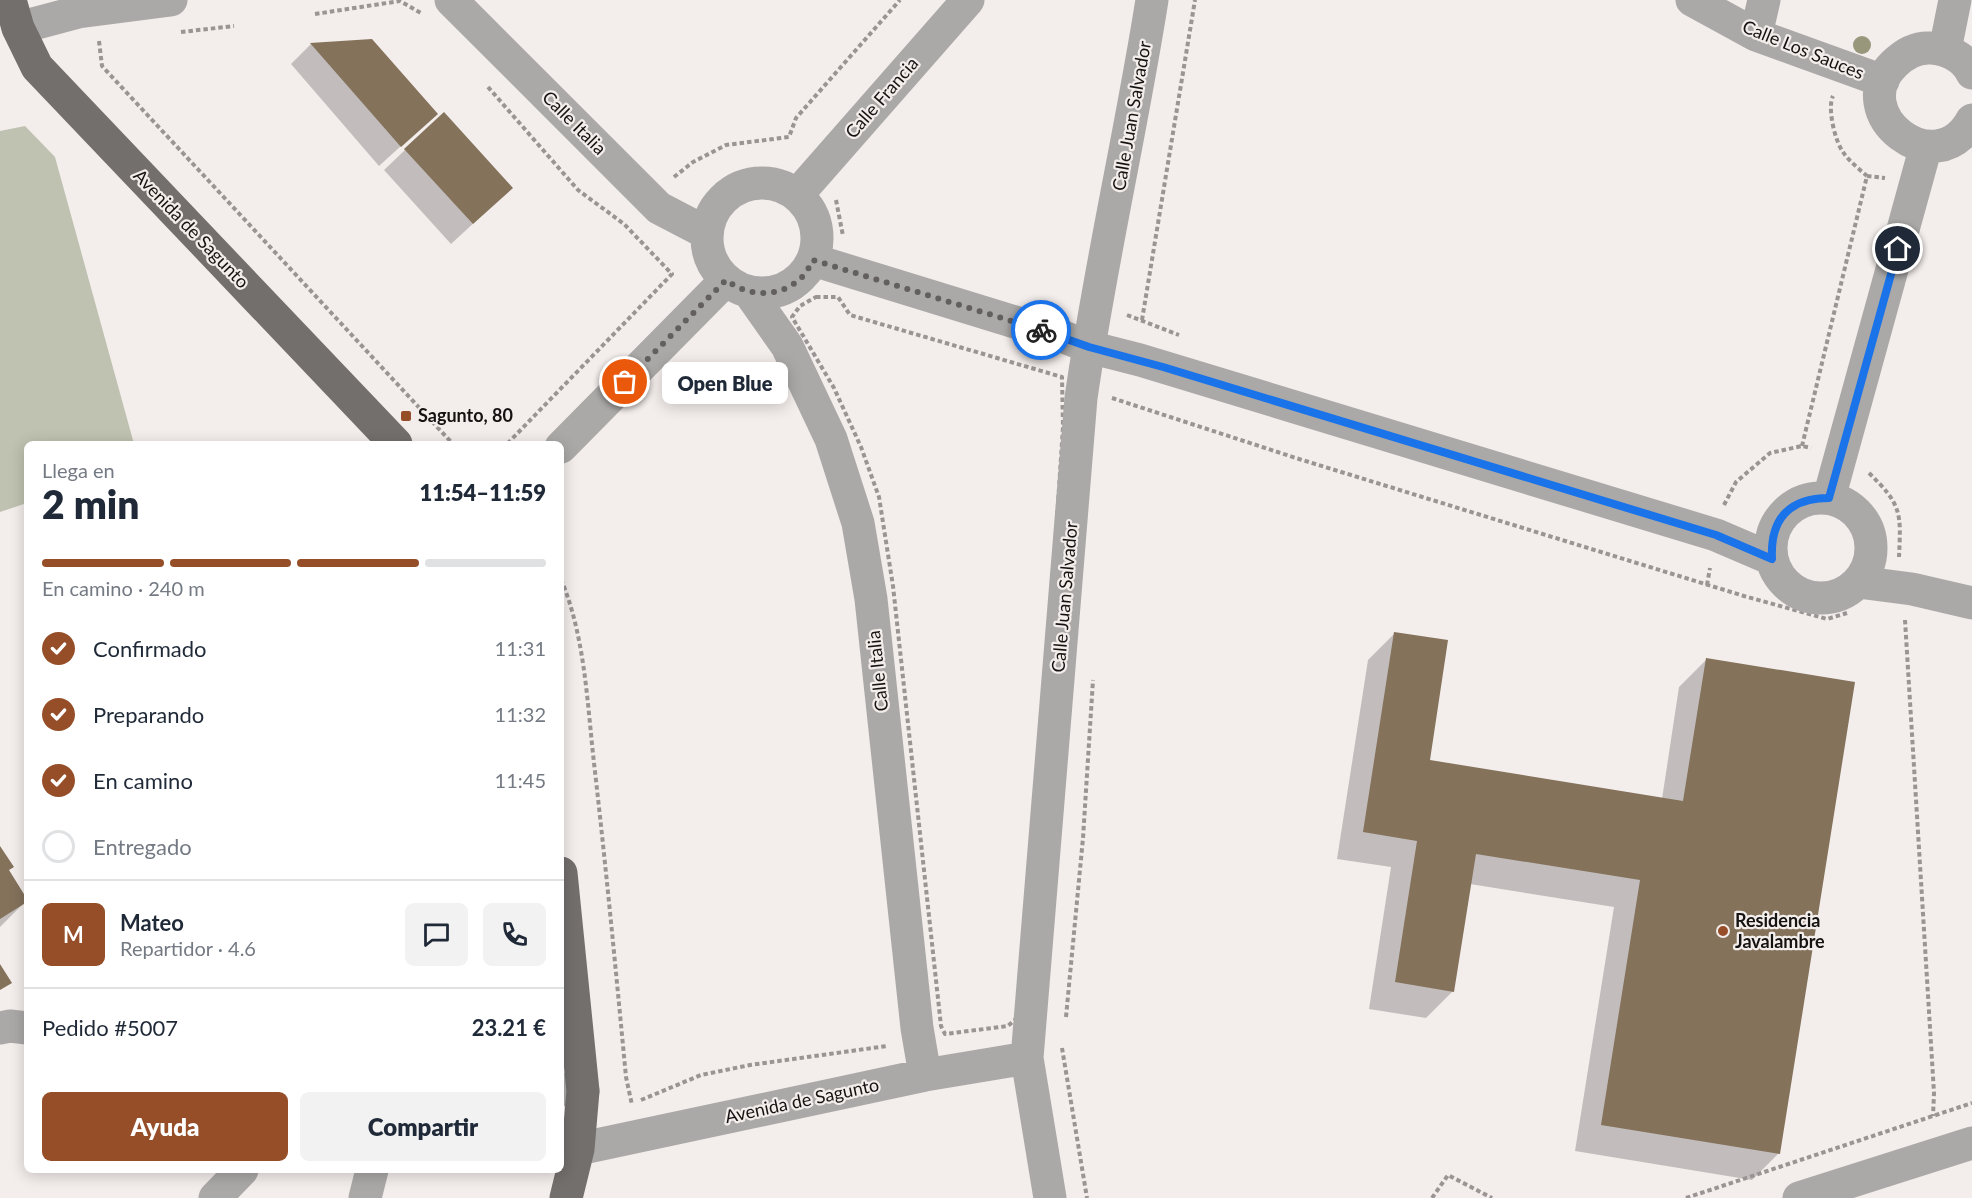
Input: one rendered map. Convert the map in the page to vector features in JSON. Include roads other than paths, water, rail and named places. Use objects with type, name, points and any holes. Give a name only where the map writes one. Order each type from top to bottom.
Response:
[{"type":"main road","name":"Avenida de Sagunto","points":[[14,14],[38,67],[393,441]]},
{"type":"main road","points":[[564,932],[572,1090],[578,1149],[566,1198]]},
{"type":"street","points":[[14,14],[78,12],[171,0]]},
{"type":"street","name":"Calle Francia","points":[[797,195],[968,0]]},
{"type":"street","name":"Calle Juan Salvador","points":[[1050,1198],[1027,1058],[1080,410],[1089,347],[1140,78],[1152,0]]},
{"type":"street","name":"Calle Los Sauces","points":[[1692,0],[1756,34],[1882,81]]},
{"type":"street","points":[[1756,34],[1764,0]]},
{"type":"street","points":[[1945,50],[1955,0]]},
{"type":"street","name":"Calle Italia","points":[[439,8],[658,208],[707,233]]},
{"type":"street","points":[[1972,74],[1959,57],[1945,50],[1929,48],[1914,50],[1901,57],[1882,81],[1881,104],[1888,125],[1912,143],[1926,146],[1942,145],[1956,138],[1968,128],[1972,120]]},
{"type":"street","points":[[1829,498],[1926,146]]},
{"type":"street","points":[[765,183],[782,187],[797,195],[809,208],[816,225],[817,243],[813,260],[802,276],[787,288],[769,294],[737,286],[714,267],[708,250],[707,233],[711,217],[720,202],[733,191],[749,184],[765,183]]},
{"type":"street","points":[[813,260],[1065,337],[1089,347],[1163,367],[1716,535],[1772,559]]},
{"type":"street","points":[[564,444],[737,286]]},
{"type":"street","name":"Calle Italia","points":[[737,286],[787,346],[831,439],[858,523],[871,599],[916,1016],[925,1075]]},
{"type":"street","points":[[1858,597],[1871,555],[1871,539],[1866,524],[1844,503],[1829,498],[1813,498],[1797,503],[1785,513],[1775,527],[1771,542],[1772,559],[1778,573],[1787,586],[1800,594],[1815,598],[1831,598],[1845,592],[1858,597],[1912,588],[1972,603]]},
{"type":"street","points":[[0,1028],[10,1026],[24,1028]]},
{"type":"street","name":"Avenida de Sagunto","points":[[578,1149],[925,1075],[1027,1058]]},
{"type":"street","points":[[1799,1198],[1972,1143]]},
{"type":"street","points":[[215,1198],[240,1173]]},
{"type":"street","points":[[365,1198],[371,1173]]},
{"type":"place","name":"Open Blue","points":[[625,382]]},
{"type":"place","name":"Sagunto, 80","points":[[406,416]]},
{"type":"place","name":"Residencia Javalambre","points":[[1723,931]]}]
